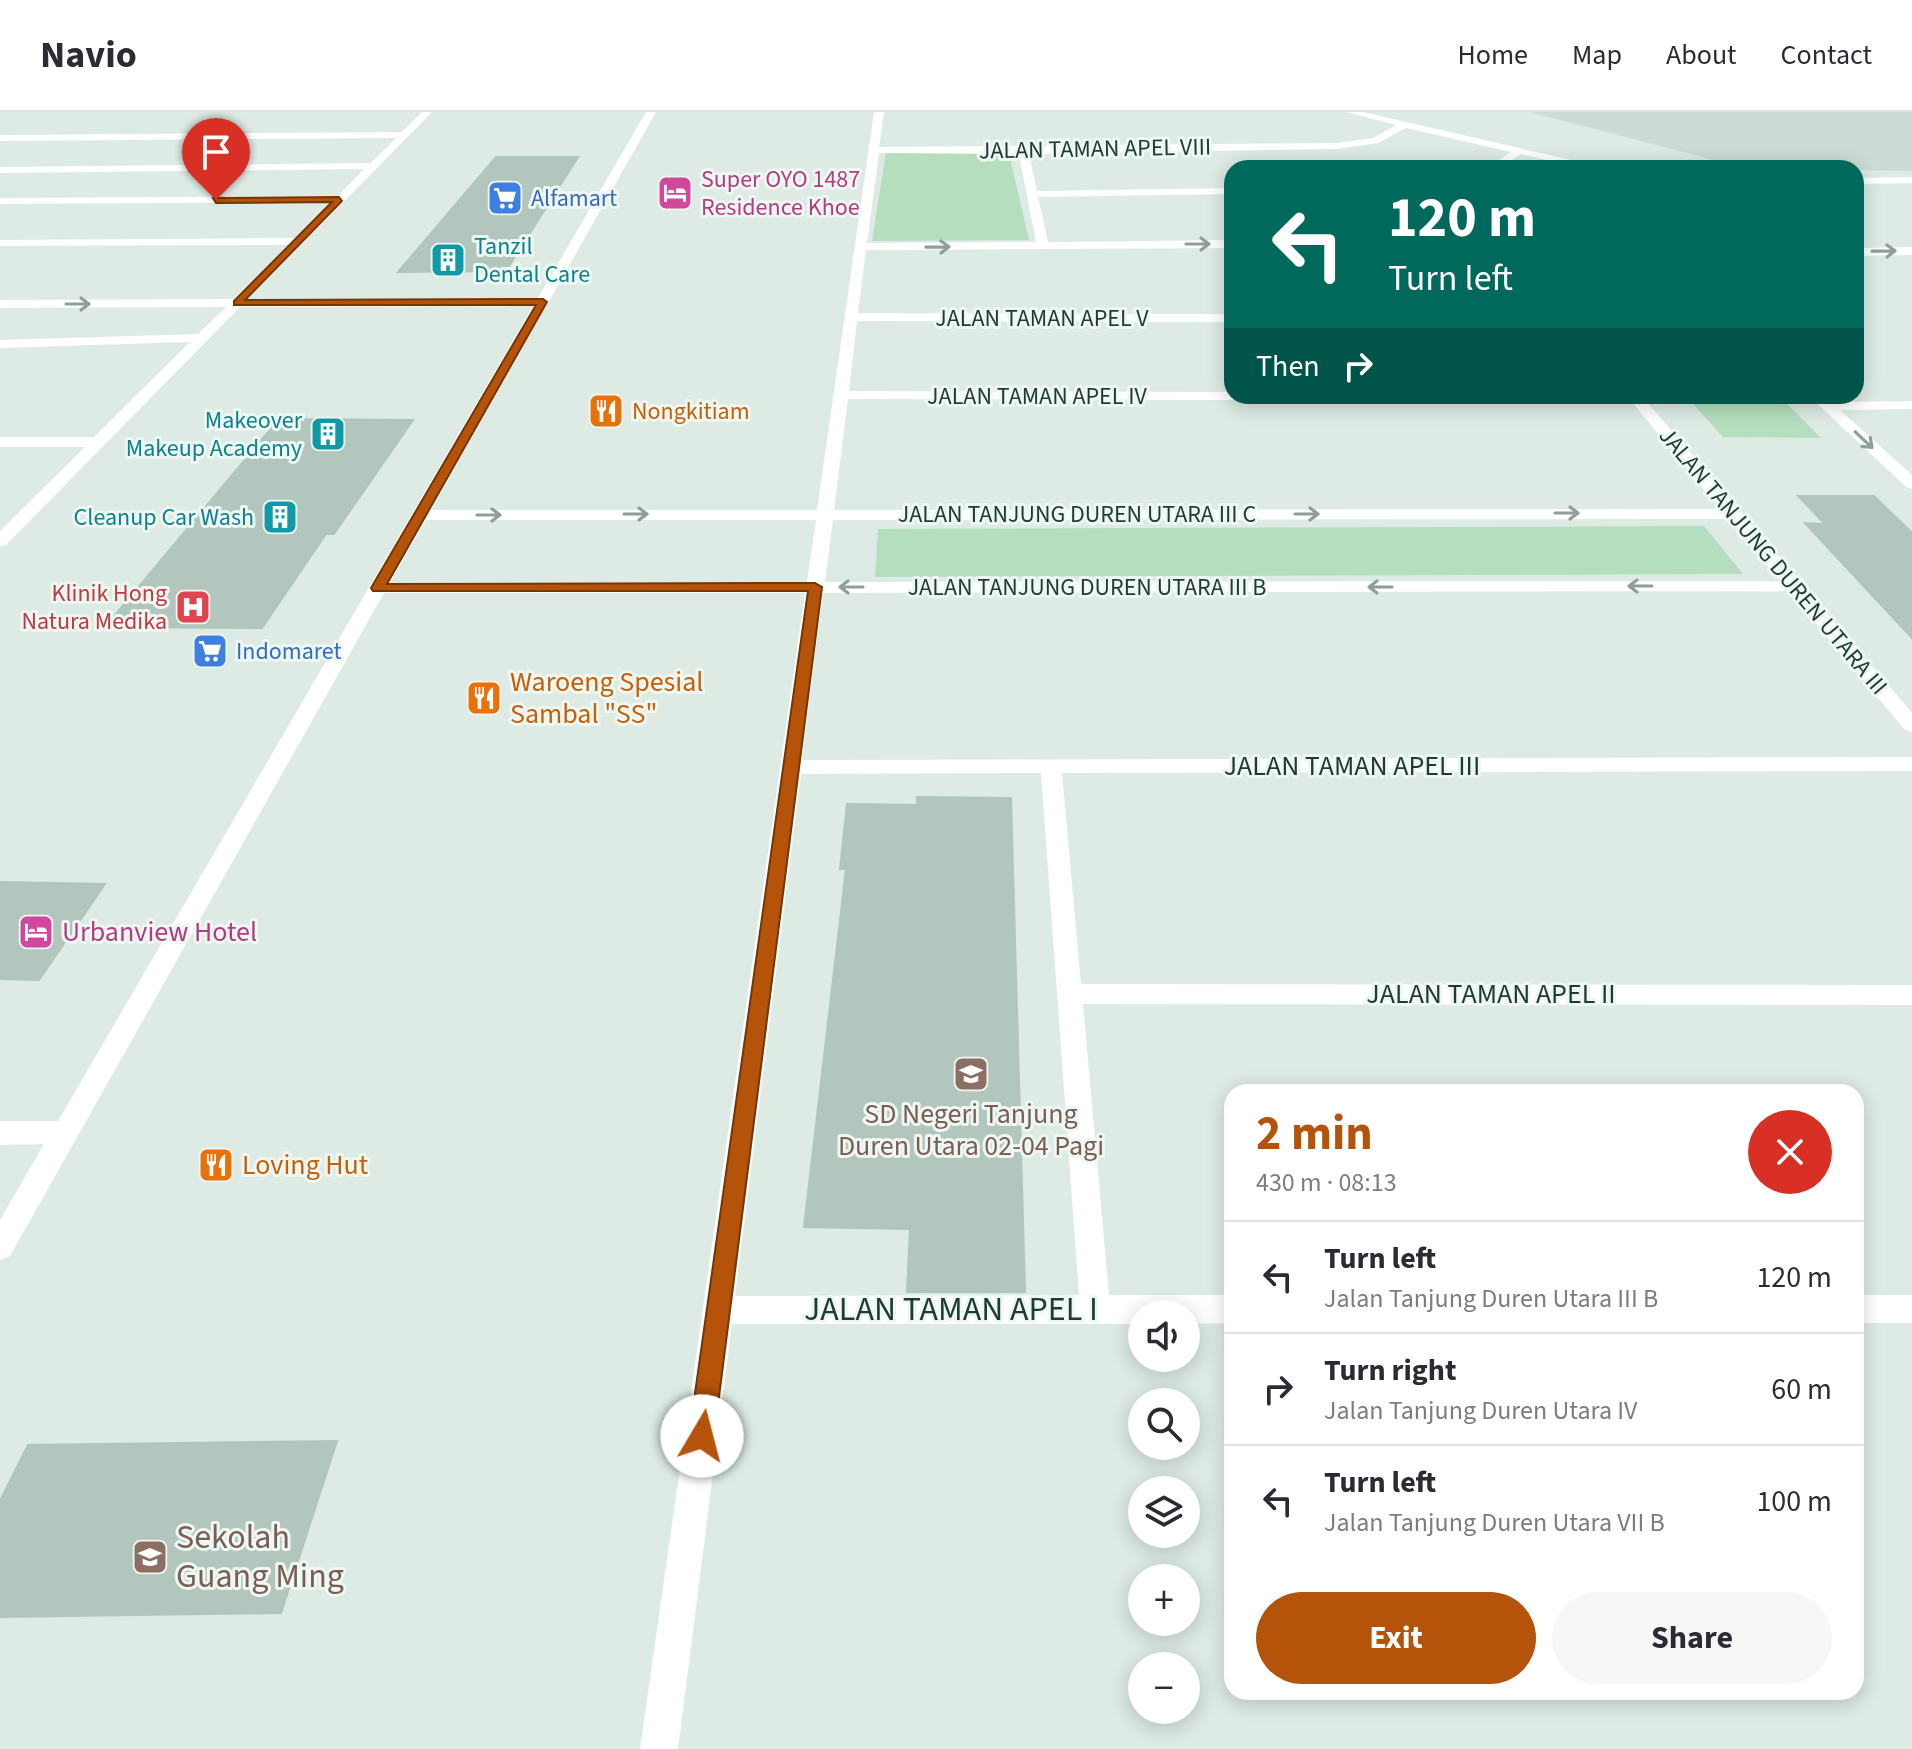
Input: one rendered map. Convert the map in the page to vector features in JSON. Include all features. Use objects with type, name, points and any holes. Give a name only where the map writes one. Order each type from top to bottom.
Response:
[{"type":"street","points":[[0,541],[427,112]]},
{"type":"street","points":[[0,1247],[651,112]]},
{"type":"street","points":[[659,1749],[879,112]]},
{"type":"street","points":[[1351,112],[1559,160]]},
{"type":"street","name":"JALAN TAMAN APEL VIII","points":[[874,150],[1023,151],[1361,145],[1406,124]]},
{"type":"street","points":[[0,138],[404,135]]},
{"type":"street","points":[[1023,151],[1043,246]]},
{"type":"street","points":[[1506,160],[1520,151]]},
{"type":"street","points":[[0,170],[372,166]]},
{"type":"street","points":[[1864,181],[1912,180]]},
{"type":"street","points":[[1033,194],[1224,191]]},
{"type":"street","points":[[0,201],[339,199]]},
{"type":"street","points":[[0,243],[298,241]]},
{"type":"street","points":[[860,247],[1224,244]]},
{"type":"street","points":[[1864,252],[1912,251]]},
{"type":"street","points":[[0,304],[543,302]]},
{"type":"street","name":"JALAN TAMAN APEL V","points":[[851,317],[1224,318]]},
{"type":"street","points":[[0,344],[201,338]]},
{"type":"street","name":"JALAN TAMAN APEL IV","points":[[841,395],[1224,396]]},
{"type":"street","points":[[1864,403],[1912,405]]},
{"type":"street","name":"JALAN TANJUNG DUREN UTARA III","points":[[1641,404],[1912,726]]},
{"type":"street","points":[[1825,404],[1912,484]]},
{"type":"street","points":[[0,442],[99,442]]},
{"type":"street","name":"JALAN TANJUNG DUREN UTARA III C","points":[[420,515],[1734,514]]},
{"type":"street","points":[[0,518],[22,518]]},
{"type":"street","name":"JALAN TANJUNG DUREN UTARA III B","points":[[378,588],[1795,586]]},
{"type":"street","name":"JALAN TAMAN APEL III","points":[[791,767],[1912,764]]},
{"type":"street","points":[[1051,766],[1095,1309]]},
{"type":"street","name":"JALAN TAMAN APEL II","points":[[1069,994],[1912,995]]},
{"type":"street","points":[[0,1133],[66,1132]]},
{"type":"street","name":"JALAN TAMAN APEL I","points":[[718,1310],[1224,1309]]},
{"type":"street","points":[[1864,1309],[1912,1309]]},
{"type":"shaded area","points":[[1530,112],[1912,112],[1912,171],[1864,170],[1864,160],[1713,160]]},
{"type":"green space","points":[[886,152],[1009,153],[1029,240],[872,241]]},
{"type":"green space","points":[[1693,404],[1787,404],[1821,438],[1723,437]]},
{"type":"green space","points":[[1704,526],[1743,574],[875,577],[878,529]]},
{"type":"building","points":[[496,157],[578,157],[506,271],[398,272]]},
{"type":"building","points":[[279,419],[413,420],[334,534],[326,534],[262,628],[105,627]]},
{"type":"building","points":[[1798,496],[1874,496],[1912,533],[1912,638],[1805,523],[1825,524]]},
{"type":"building","name":"SD Negeri Tanjung Duren Utara 02-04 Pagi","points":[[917,797],[1011,798],[1025,1292],[907,1292],[910,1229],[804,1227],[846,869],[840,869],[847,804],[917,805]]},
{"type":"building","name":"Urbanview Hotel","points":[[0,882],[105,884],[39,980],[0,979]]},
{"type":"building","name":"Sekolah Guang Ming","points":[[337,1441],[281,1613],[0,1617],[0,1501],[28,1445]]},
{"type":"place","name":"Super OYO 1487 Residence Khoe","points":[[675,193]]},
{"type":"place","name":"Alfamart","points":[[505,198]]},
{"type":"place","name":"Tanzil Dental Care","points":[[448,260]]},
{"type":"place","name":"Nongkitiam","points":[[606,411]]},
{"type":"place","name":"Makeover Makeup Academy","points":[[328,434]]},
{"type":"place","name":"Cleanup Car Wash","points":[[280,517]]},
{"type":"place","name":"Klinik Hong Natura Medika","points":[[193,607]]},
{"type":"place","name":"Indomaret","points":[[210,651]]},
{"type":"place","name":"Waroeng Spesial Sambal \"SS\"","points":[[484,698]]},
{"type":"place","name":"Urbanview Hotel","points":[[36,932]]},
{"type":"place","name":"SD Negeri Tanjung Duren Utara 02-04 Pagi","points":[[971,1074]]},
{"type":"place","name":"Loving Hut","points":[[216,1165]]},
{"type":"place","name":"Sekolah Guang Ming","points":[[150,1557]]},
{"type":"route","points":[[216,200],[339,199],[237,303],[543,302],[378,588],[815,587],[702,1436]]}]
